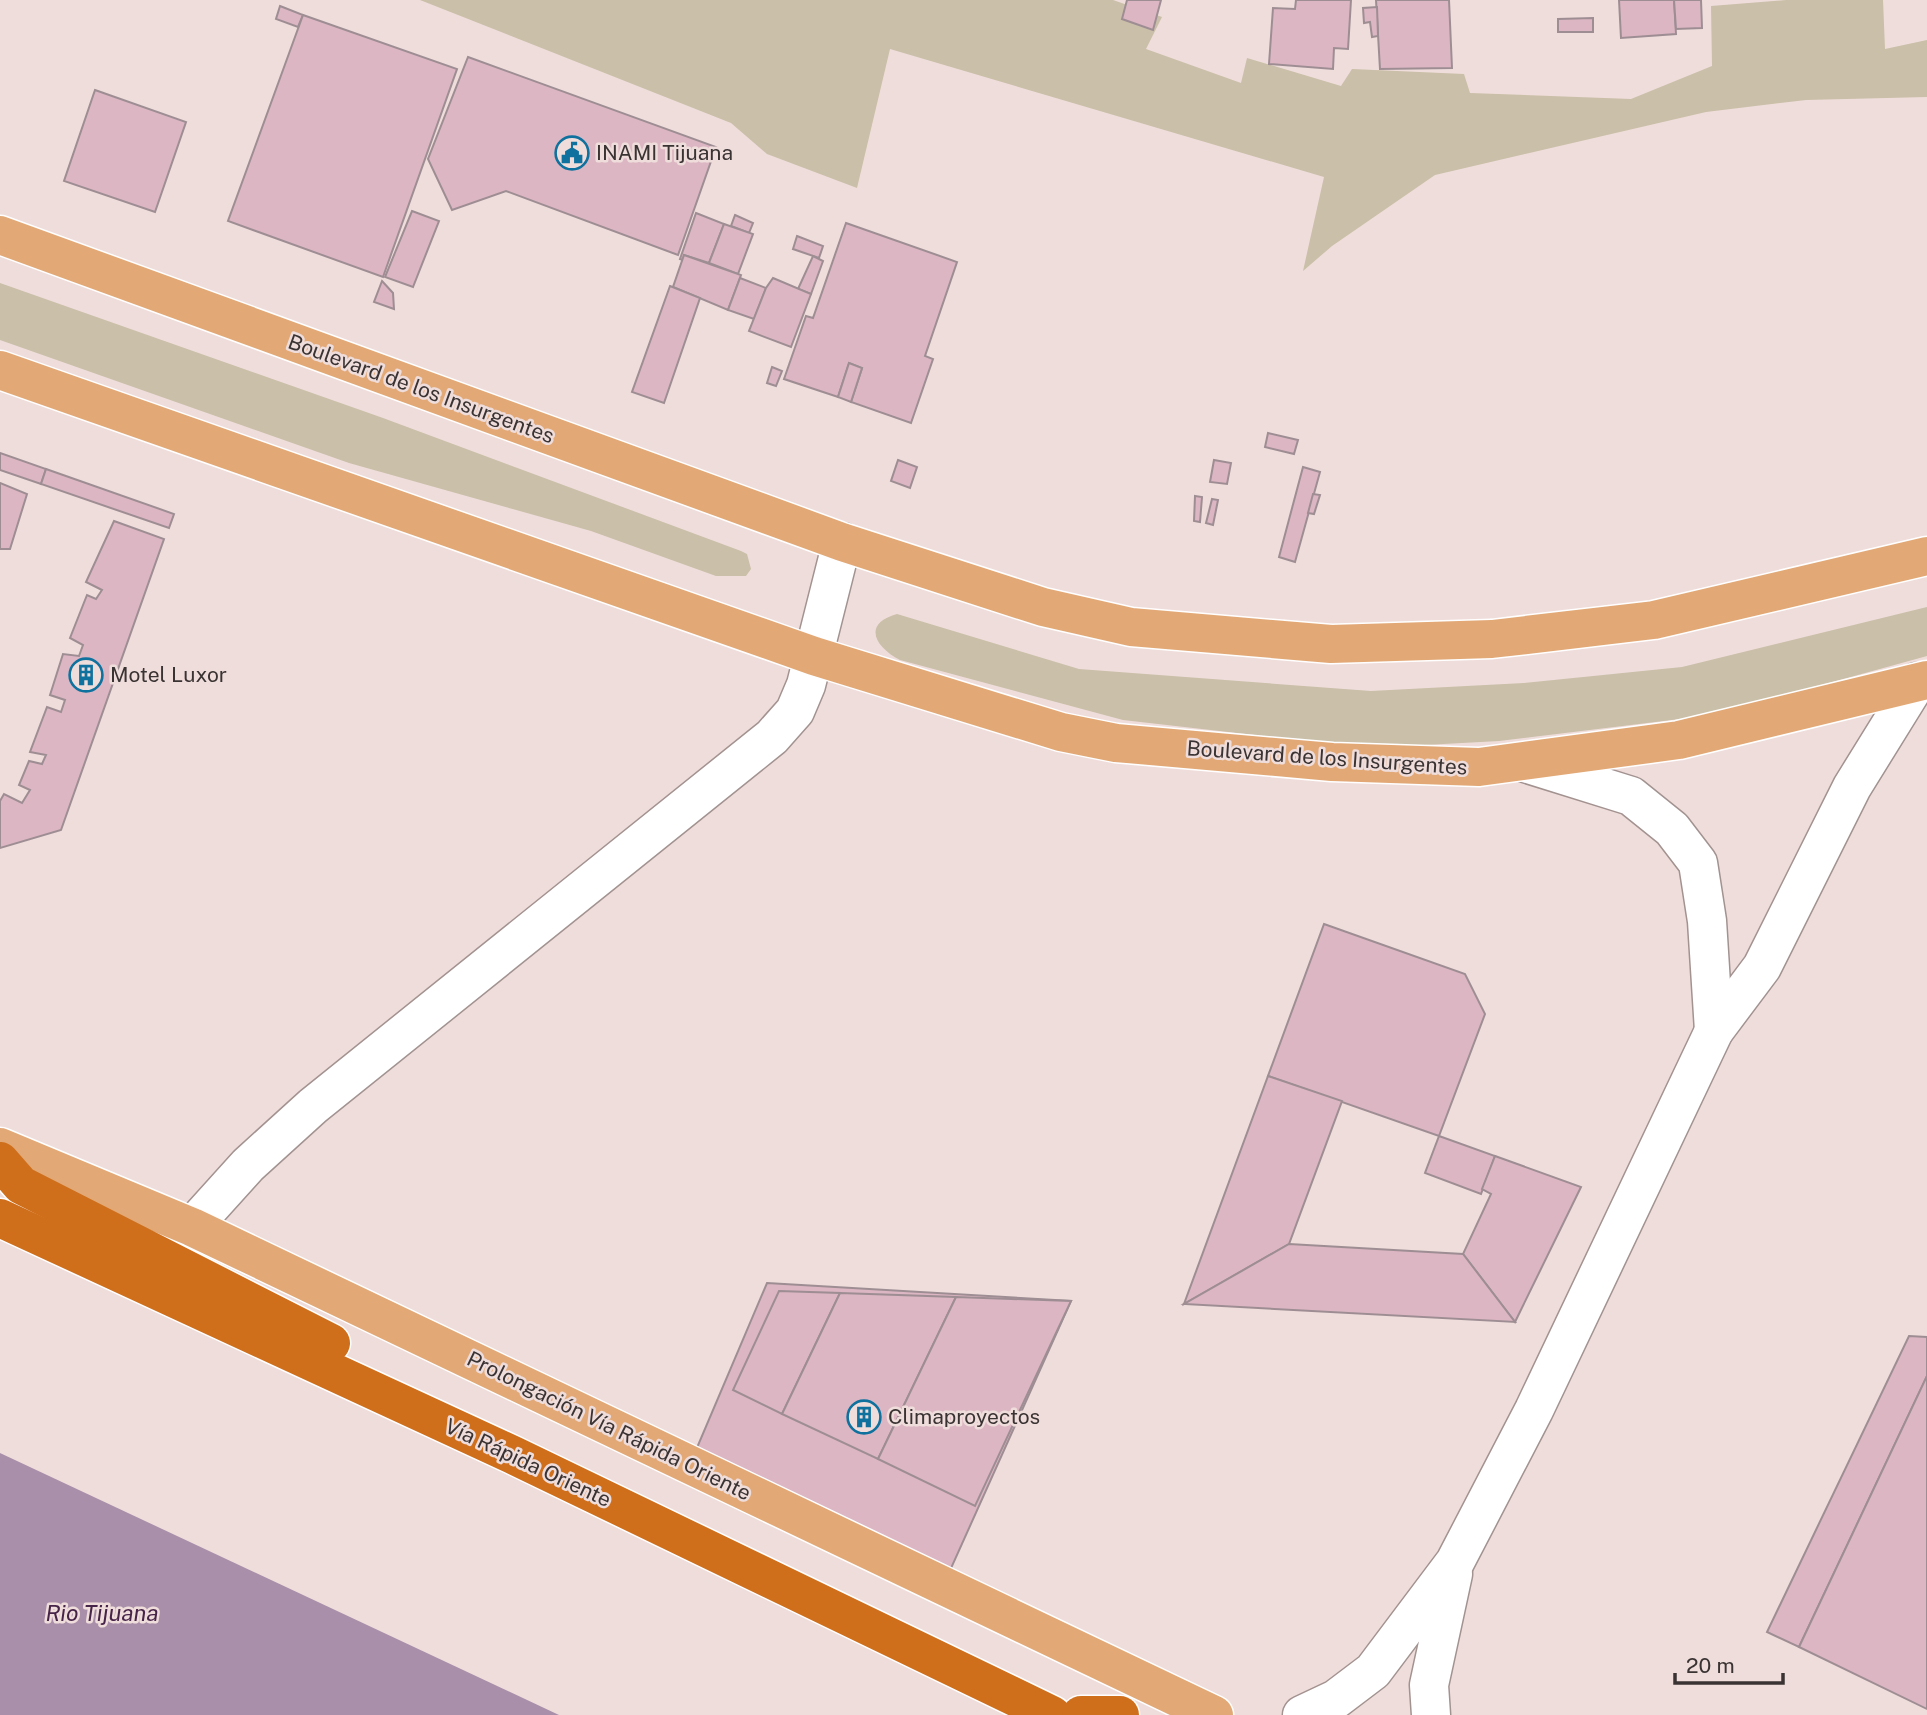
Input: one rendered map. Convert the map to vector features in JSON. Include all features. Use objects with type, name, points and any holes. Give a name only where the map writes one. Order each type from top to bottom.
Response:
[{"type":"highway","points":[[0,1161],[21,1185],[467,1413],[513,1455]]},
{"type":"highway","name":"Vía Rápida Oriente","points":[[0,1218],[513,1455],[1052,1715]]},
{"type":"highway","points":[[1080,1715],[1120,1715]]},
{"type":"main road","name":"Boulevard de los Insurgentes","points":[[0,234],[842,542],[1043,607],[1131,627],[1331,644],[1492,639],[1654,620],[1927,556]]},
{"type":"main road","name":"Boulevard de los Insurgentes","points":[[0,370],[814,656],[1061,732],[1116,743],[1332,762],[1479,767],[1525,763],[1679,740],[1922,681]]},
{"type":"main road","name":"Prolongación Vía Rápida Oriente","points":[[0,1147],[192,1227],[1214,1715]]},
{"type":"street","points":[[192,1227],[248,1165],[313,1106],[772,737],[795,710],[814,656],[842,542]]},
{"type":"street","points":[[1302,1715],[1336,1699],[1373,1671],[1455,1562],[1534,1410],[1714,1031],[1762,967],[1852,787],[1922,681]]},
{"type":"street","points":[[1525,763],[1631,796],[1672,829],[1698,863],[1707,921],[1714,1031]]},
{"type":"street","points":[[1431,1715],[1429,1685],[1455,1562]]},
{"type":"shaded area","points":[[420,0],[1113,0],[1162,17],[1146,49],[1241,83],[1247,58],[1341,86],[1352,69],[1464,74],[1470,93],[1631,99],[1712,66],[1711,6],[1786,0],[1883,0],[1885,49],[1927,40],[1927,97],[1806,100],[1706,112],[1435,175],[1332,246],[1303,271],[1324,177],[890,49],[857,188],[767,154],[731,123]]},
{"type":"shaded area","points":[[0,283],[383,418],[741,551],[747,554],[751,569],[746,576],[716,576],[591,531],[349,463],[0,340]]},
{"type":"shaded area","points":[[1927,607],[1927,656],[1713,715],[1499,741],[1369,748],[1123,720],[900,660],[884,649],[876,636],[879,624],[897,614],[1079,669],[1371,691],[1524,683],[1682,667]]},
{"type":"water","name":"Rio Tijuana","points":[[0,1453],[559,1715],[0,1715]]},
{"type":"building","points":[[1127,0],[1161,0],[1153,30],[1122,19]]},
{"type":"building","points":[[1296,0],[1351,0],[1348,49],[1334,48],[1333,69],[1269,64],[1273,8],[1295,9]]},
{"type":"building","points":[[1376,0],[1449,0],[1452,68],[1380,69]]},
{"type":"building","points":[[1619,0],[1674,0],[1676,34],[1621,38]]},
{"type":"building","points":[[1674,0],[1701,0],[1702,28],[1676,29]]},
{"type":"building","points":[[280,6],[303,15],[298,27],[276,19]]},
{"type":"building","points":[[1377,7],[1378,36],[1372,37],[1370,22],[1364,23],[1363,8]]},
{"type":"building","points":[[303,15],[457,69],[383,277],[228,221]]},
{"type":"building","points":[[1593,18],[1593,32],[1558,32],[1558,19]]},
{"type":"building","name":"INAMI Tijuana","points":[[468,57],[716,147],[678,255],[506,191],[452,210],[428,159]]},
{"type":"building","points":[[95,90],[186,122],[155,212],[64,181]]},
{"type":"building","points":[[412,211],[439,221],[413,287],[385,277]]},
{"type":"building","points":[[696,213],[724,224],[709,263],[684,255],[683,260],[680,259]]},
{"type":"building","points":[[735,215],[753,223],[749,233],[731,226]]},
{"type":"building","points":[[846,223],[957,262],[925,356],[933,359],[911,423],[851,402],[862,368],[849,363],[838,397],[784,379],[806,316],[813,318]]},
{"type":"building","points":[[724,224],[753,234],[738,274],[709,263]]},
{"type":"building","points":[[797,236],[823,246],[819,258],[793,249]]},
{"type":"building","points":[[684,255],[741,275],[728,310],[673,287]]},
{"type":"building","points":[[813,256],[823,261],[811,294],[798,289]]},
{"type":"building","points":[[740,278],[766,288],[754,319],[728,310]]},
{"type":"building","points":[[773,278],[811,294],[791,347],[749,331],[766,288]]},
{"type":"building","points":[[382,281],[393,293],[394,309],[374,302]]},
{"type":"building","points":[[670,286],[700,298],[664,403],[632,392]]},
{"type":"building","points":[[849,363],[862,368],[851,402],[838,397]]},
{"type":"building","points":[[772,367],[782,371],[776,386],[767,383]]},
{"type":"building","points":[[1268,433],[1298,440],[1294,454],[1265,447]]},
{"type":"building","points":[[0,453],[46,469],[41,484],[0,470]]},
{"type":"building","points":[[898,460],[917,467],[910,488],[891,481]]},
{"type":"building","points":[[1214,460],[1231,463],[1227,484],[1210,482]]},
{"type":"building","points":[[1303,467],[1320,472],[1295,562],[1279,557]]},
{"type":"building","points":[[46,469],[174,514],[169,528],[41,484]]},
{"type":"building","points":[[0,483],[27,494],[10,549],[0,549]]},
{"type":"building","points":[[1313,494],[1320,495],[1314,514],[1308,513]]},
{"type":"building","points":[[1195,496],[1202,497],[1200,522],[1194,521]]},
{"type":"building","points":[[1212,499],[1218,500],[1213,525],[1206,523]]},
{"type":"building","name":"Motel Luxor","points":[[114,521],[164,539],[61,830],[0,848],[0,801],[4,794],[22,803],[30,790],[19,785],[29,761],[42,764],[46,755],[30,752],[47,707],[61,712],[65,700],[50,695],[63,654],[79,656],[83,645],[70,638],[87,595],[96,599],[102,590],[86,582]]},
{"type":"building","points":[[1324,924],[1465,974],[1485,1014],[1439,1136],[1268,1076]]},
{"type":"building","points":[[1268,1076],[1342,1101],[1289,1244],[1184,1304]]},
{"type":"building","points":[[1439,1136],[1495,1156],[1481,1194],[1425,1173]]},
{"type":"building","points":[[1495,1156],[1581,1187],[1515,1322],[1463,1254],[1491,1194],[1482,1189]]},
{"type":"building","points":[[1289,1244],[1463,1254],[1515,1322],[1184,1304]]},
{"type":"building","name":"Climaproyectos","points":[[767,1283],[1071,1301],[948,1575],[696,1450]]},
{"type":"building","points":[[779,1291],[840,1293],[782,1414],[733,1390]]},
{"type":"building","points":[[840,1293],[956,1297],[878,1459],[782,1414]]},
{"type":"building","points":[[956,1297],[1071,1301],[975,1506],[878,1459]]},
{"type":"building","points":[[1909,1336],[1927,1337],[1927,1376],[1799,1647],[1767,1632]]},
{"type":"building","points":[[1927,1376],[1927,1709],[1799,1647]]},
{"type":"place","name":"INAMI Tijuana","points":[[572,153]]},
{"type":"place","name":"Motel Luxor","points":[[86,675]]},
{"type":"place","name":"Climaproyectos","points":[[864,1417]]}]
